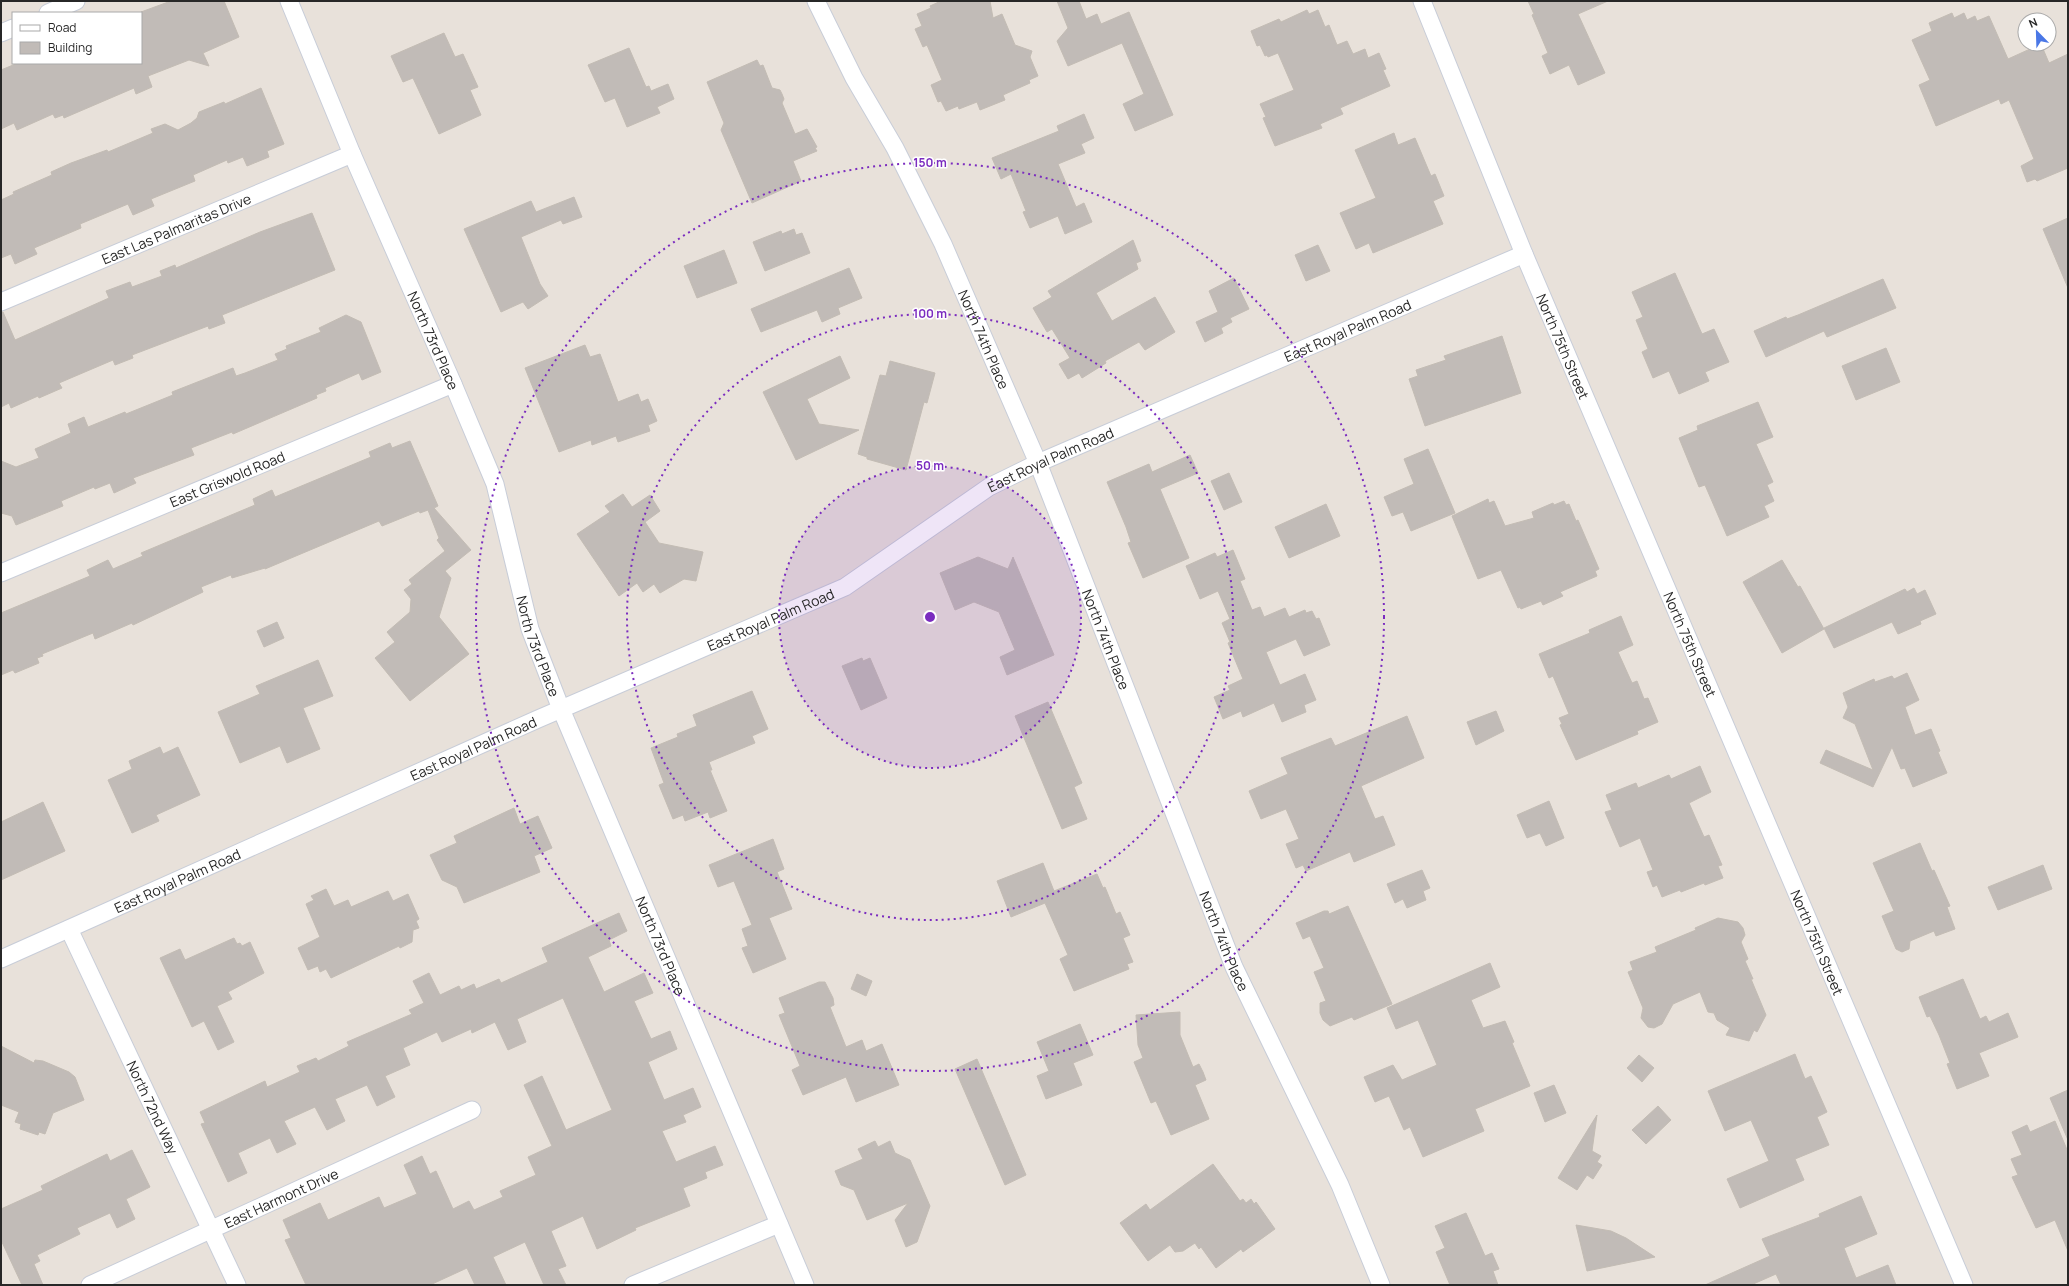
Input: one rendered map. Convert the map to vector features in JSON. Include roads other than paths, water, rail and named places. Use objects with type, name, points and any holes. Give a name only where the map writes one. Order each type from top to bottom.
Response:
[{"type":"street","points":[[50,12],[76,1]]},
{"type":"street","name":"North 73rd Place","points":[[289,1],[352,154],[453,384],[495,484],[530,629],[561,709],[805,1285]]},
{"type":"street","name":"North 74th Place","points":[[816,1],[854,78],[895,148],[943,244],[1038,463],[1234,967],[1340,1185],[1381,1285]]},
{"type":"street","name":"North 75th Street","points":[[1422,1],[1524,254],[1964,1285]]},
{"type":"street","points":[[1,33],[12,28]]},
{"type":"street","name":"East Las Palmaritas Drive","points":[[1,302],[352,154]]},
{"type":"street","name":"East Royal Palm Road","points":[[1,958],[561,709],[845,587],[989,486],[1038,463],[1524,254]]},
{"type":"street","name":"East Griswold Road","points":[[1,573],[453,384]]},
{"type":"street","name":"North 72nd Way","points":[[69,929],[237,1285]]},
{"type":"street","name":"East Harmont Drive","points":[[90,1285],[472,1110]]},
{"type":"street","points":[[633,1285],[779,1224]]}]
